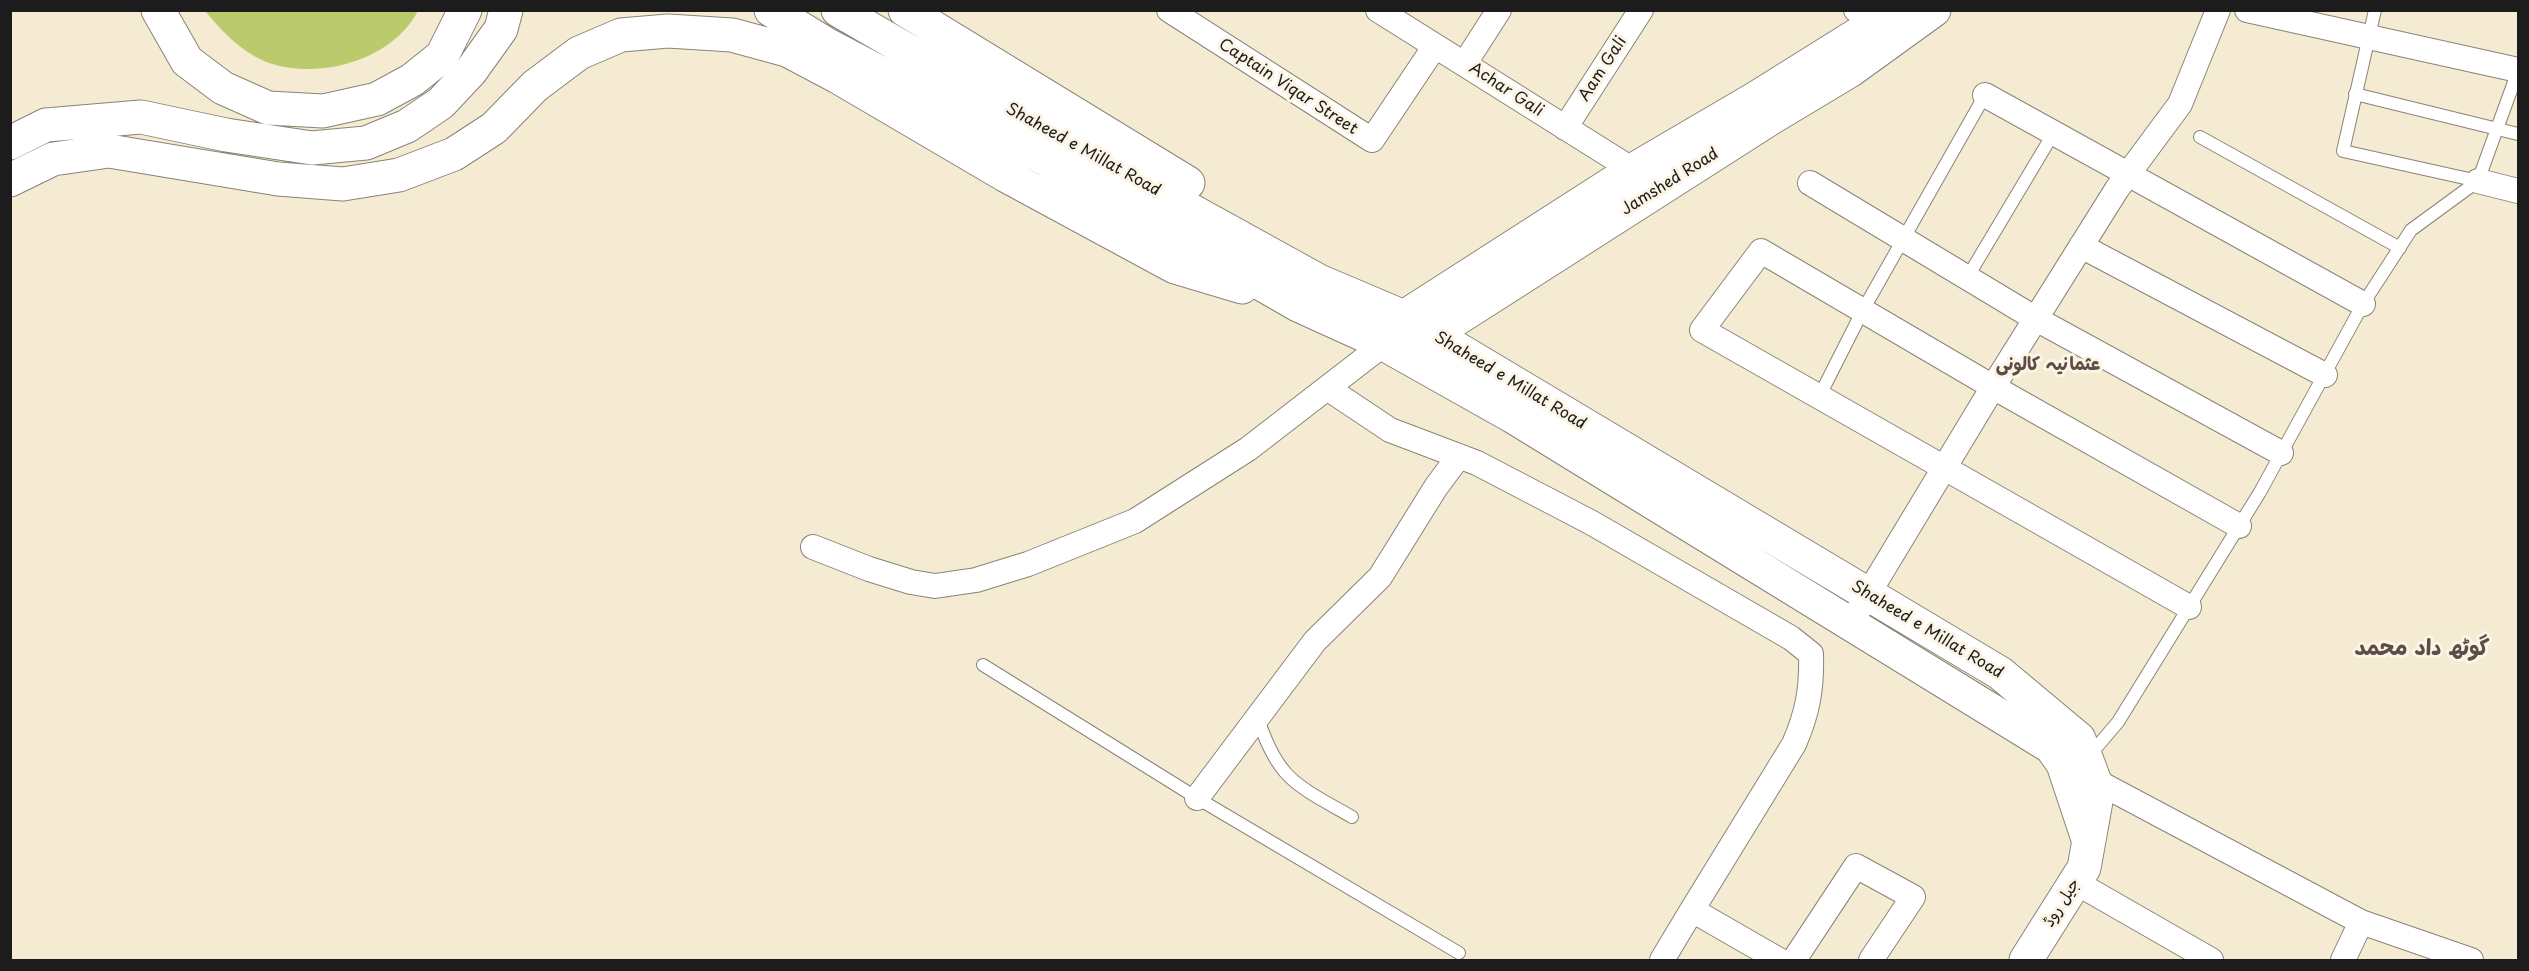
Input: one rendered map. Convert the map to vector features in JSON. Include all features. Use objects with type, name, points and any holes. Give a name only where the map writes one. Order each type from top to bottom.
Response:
[{"type":"main road","points":[[158,10],[187,61],[223,88],[267,108],[322,111],[377,99],[412,80],[442,56],[465,10]]},
{"type":"main road","points":[[10,143],[46,125],[141,117],[226,135],[312,148],[366,143],[407,126],[441,103],[471,71],[501,29],[506,10]]},
{"type":"main road","points":[[771,10],[826,44],[1045,159],[1298,304]]},
{"type":"main road","name":"Shaheed e Millat Road","points":[[838,10],[1033,123],[1319,281],[1512,416],[2051,747],[2063,764],[2088,841]]},
{"type":"main road","points":[[905,10],[942,20],[1162,168],[1310,252],[1315,260],[1319,281]]},
{"type":"main road","name":"Jamshed Road","points":[[1398,337],[1433,334],[1851,70],[1934,10]]},
{"type":"main road","name":"Jamshed Road","points":[[1398,337],[1633,170],[1756,98],[1875,15]]},
{"type":"main road","points":[[10,180],[53,159],[110,151],[278,179],[343,184],[399,175],[454,154],[494,128],[535,86],[579,53],[621,35],[668,31],[732,35],[787,50],[838,76],[1005,175],[1175,267],[1398,337]]},
{"type":"main road","name":"Shaheed e Millat Road","points":[[1433,334],[2000,673],[2079,739],[2098,790],[2088,841]]},
{"type":"main road","name":"جیل روڈ","points":[[2032,958],[2084,868],[2088,841]]},
{"type":"street","name":"Captain Viqar Street","points":[[1169,10],[1202,19],[1372,140],[1435,46]]},
{"type":"street","name":"Achar Gali","points":[[1378,10],[1633,170]]},
{"type":"street","points":[[1465,63],[1499,10]]},
{"type":"street","name":"Aam Gali","points":[[1565,128],[1641,10]]},
{"type":"street","points":[[1850,624],[2081,246],[2127,175],[2180,104],[2218,10]]},
{"type":"street","points":[[2247,10],[2518,70]]},
{"type":"street","points":[[1985,95],[2363,304]]},
{"type":"street","points":[[2478,181],[2518,190]]},
{"type":"street","points":[[1810,183],[2036,319],[2281,453]]},
{"type":"street","points":[[2081,246],[2325,375]]},
{"type":"street","points":[[2189,607],[1702,330],[1761,251],[2239,526]]},
{"type":"street","points":[[813,547],[869,569],[911,582],[935,586],[976,580],[1029,564],[1136,521],[1248,449],[1398,337]]},
{"type":"street","points":[[1327,388],[1390,430],[1459,456],[1592,523],[1791,638],[1811,654],[1812,680],[1805,717],[1794,744],[1662,960]]},
{"type":"street","points":[[1197,798],[1315,641],[1380,577],[1436,487],[1459,456]]},
{"type":"street","points":[[2090,770],[2361,922],[2471,960]]},
{"type":"street","points":[[1794,960],[1856,866],[1913,897],[1871,960]]},
{"type":"street","points":[[2075,882],[2211,960]]},
{"type":"street","points":[[1692,910],[1779,960]]},
{"type":"street","points":[[2343,960],[2361,922]]},
{"type":"lane","points":[[2375,10],[2343,151],[2478,181]]},
{"type":"lane","points":[[2090,770],[2239,526],[2363,304],[2411,230],[2478,181],[2518,70]]},
{"type":"lane","points":[[2355,94],[2518,134]]},
{"type":"lane","points":[[1819,397],[1863,310],[1985,95]]},
{"type":"lane","points":[[1967,278],[2053,134]]},
{"type":"lane","points":[[2200,137],[2400,248]]},
{"type":"lane","points":[[983,665],[1197,798],[1460,953]]},
{"type":"lane","points":[[1257,716],[1267,744],[1285,773],[1352,817]]},
{"type":"green space","points":[[205,11],[418,11],[406,28],[390,43],[371,54],[350,63],[328,68],[306,69],[284,67],[255,57],[232,39]]},
{"type":"district","name":"عثمانیہ کالونی","points":[[2048,365]]},
{"type":"district","name":"گوٹھ داد محمد","points":[[2422,649]]}]
